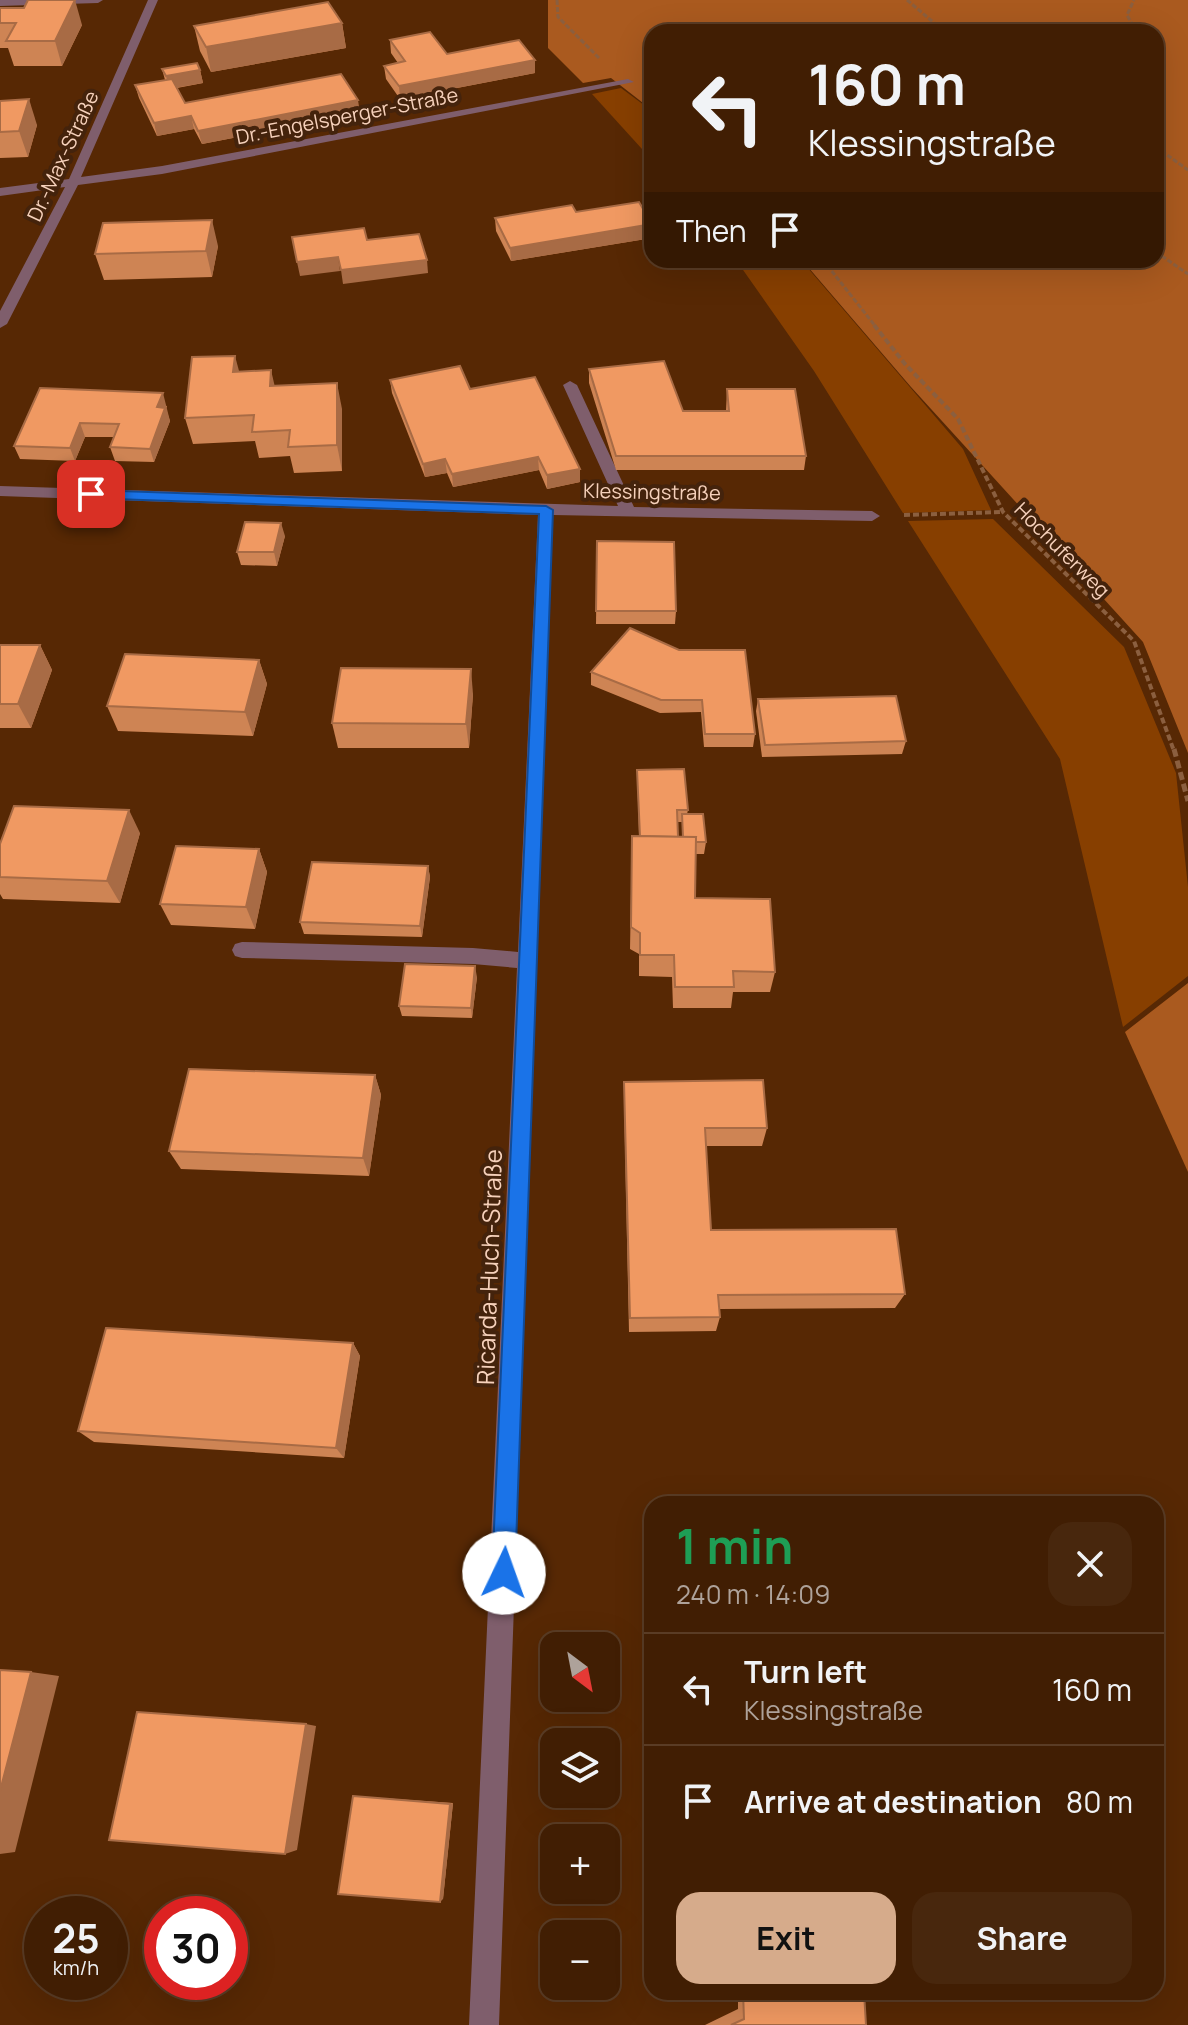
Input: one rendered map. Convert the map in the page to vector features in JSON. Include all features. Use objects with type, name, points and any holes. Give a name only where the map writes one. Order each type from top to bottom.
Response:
[{"type":"street","points":[[0,3],[98,0]]},
{"type":"street","name":"Dr.-Max-Straße","points":[[0,324],[73,183],[153,0]]},
{"type":"street","name":"Dr.-Engelsperger-Straße","points":[[0,192],[162,170],[628,82]]},
{"type":"street","points":[[570,385],[628,511]]},
{"type":"street","name":"Klessingstraße","points":[[0,491],[546,510],[872,516]]},
{"type":"street","name":"Ricarda-Huch-Straße","points":[[484,2025],[546,510]]},
{"type":"street","points":[[242,950],[473,956],[528,961]]},
{"type":"path","points":[[907,0],[936,24]]},
{"type":"path","points":[[1132,24],[1127,15],[1134,0]]},
{"type":"path","points":[[1164,153],[1188,170]]},
{"type":"path","points":[[1164,258],[1188,274]]},
{"type":"path","name":"Hochuferweg","points":[[829,268],[905,364],[958,419],[1003,512],[1134,641],[1183,775],[1188,801]]},
{"type":"path","points":[[872,516],[1003,512]]},
{"type":"shaded area","points":[[548,0],[1188,0],[1188,753],[1143,642],[911,387],[809,268],[1164,268],[1164,24],[644,24],[644,104],[611,78],[583,83],[548,48]]},
{"type":"shaded area","points":[[621,88],[644,105],[644,151],[592,94]]},
{"type":"shaded area","points":[[742,268],[808,268],[963,449],[991,510],[903,513],[814,371]]},
{"type":"shaded area","points":[[993,519],[1124,647],[1176,773],[1188,887],[1188,976],[1123,1027],[1060,759],[908,521]]},
{"type":"shaded area","points":[[1188,983],[1188,1172],[1125,1032]]},
{"type":"building","points":[[28,0],[75,0],[55,41],[6,41],[16,23],[0,23],[0,8],[24,8]]},
{"type":"building","points":[[328,2],[342,23],[206,47],[194,26]]},
{"type":"building","points":[[430,32],[447,54],[519,40],[535,60],[399,86],[384,66],[405,61],[390,40]]},
{"type":"building","points":[[197,63],[200,70],[166,76],[162,69]]},
{"type":"building","points":[[341,74],[358,100],[198,131],[191,116],[154,123],[135,85],[172,79],[185,103]]},
{"type":"building","points":[[29,99],[19,131],[0,132],[0,101]]},
{"type":"building","points":[[639,202],[644,210],[644,225],[510,248],[495,218],[572,205],[576,212]]},
{"type":"building","points":[[212,220],[206,251],[95,254],[103,223]]},
{"type":"building","points":[[364,228],[367,240],[419,234],[427,260],[341,270],[338,257],[297,262],[292,237]]},
{"type":"building","points":[[235,356],[233,372],[271,370],[270,386],[337,383],[337,445],[288,447],[290,430],[252,432],[254,415],[185,418],[192,357]]},
{"type":"building","points":[[664,361],[683,411],[729,411],[727,389],[795,389],[806,456],[616,456],[589,369]]},
{"type":"building","points":[[460,366],[470,389],[535,377],[580,469],[547,475],[538,457],[452,474],[445,459],[423,464],[390,380]]},
{"type":"building","points":[[40,388],[163,393],[157,407],[165,408],[150,449],[110,447],[119,424],[80,423],[70,448],[14,446]]},
{"type":"building","points":[[245,522],[281,523],[274,552],[237,552]]},
{"type":"building","points":[[597,541],[674,542],[676,611],[596,611]]},
{"type":"building","points":[[630,628],[679,650],[745,650],[755,734],[705,734],[702,700],[661,700],[591,672]]},
{"type":"building","points":[[0,645],[40,645],[18,704],[0,704]]},
{"type":"building","points":[[125,654],[259,660],[245,712],[107,706]]},
{"type":"building","points":[[341,668],[471,669],[466,724],[332,723]]},
{"type":"building","points":[[896,696],[906,741],[765,745],[758,699]]},
{"type":"building","points":[[684,769],[688,810],[677,810],[678,837],[640,836],[637,770]]},
{"type":"building","points":[[14,806],[129,810],[107,881],[0,877],[0,844]]},
{"type":"building","points":[[682,814],[703,814],[706,842],[695,842],[696,837],[683,837]]},
{"type":"building","points":[[632,836],[696,837],[695,898],[770,899],[775,972],[733,971],[734,987],[675,987],[674,955],[640,955],[640,933],[631,927]]},
{"type":"building","points":[[176,846],[259,849],[246,907],[160,904]]},
{"type":"building","points":[[312,862],[428,866],[420,926],[300,922]]},
{"type":"building","points":[[405,964],[475,966],[471,1008],[399,1006]]},
{"type":"building","points":[[189,1069],[375,1075],[363,1158],[169,1151]]},
{"type":"building","points":[[763,1080],[767,1128],[705,1128],[711,1230],[896,1229],[905,1294],[718,1295],[720,1317],[630,1318],[624,1082]]},
{"type":"building","points":[[106,1328],[353,1343],[336,1448],[78,1431]]},
{"type":"building","points":[[0,1670],[31,1672],[0,1791]]},
{"type":"building","points":[[137,1712],[306,1724],[285,1854],[109,1840]]},
{"type":"building","points":[[353,1796],[450,1804],[440,1902],[338,1894]]},
{"type":"building","points":[[743,2000],[864,2000],[866,2025],[731,2025],[744,2019]]},
{"type":"route","points":[[91,494],[546,510],[504,1573]]}]
